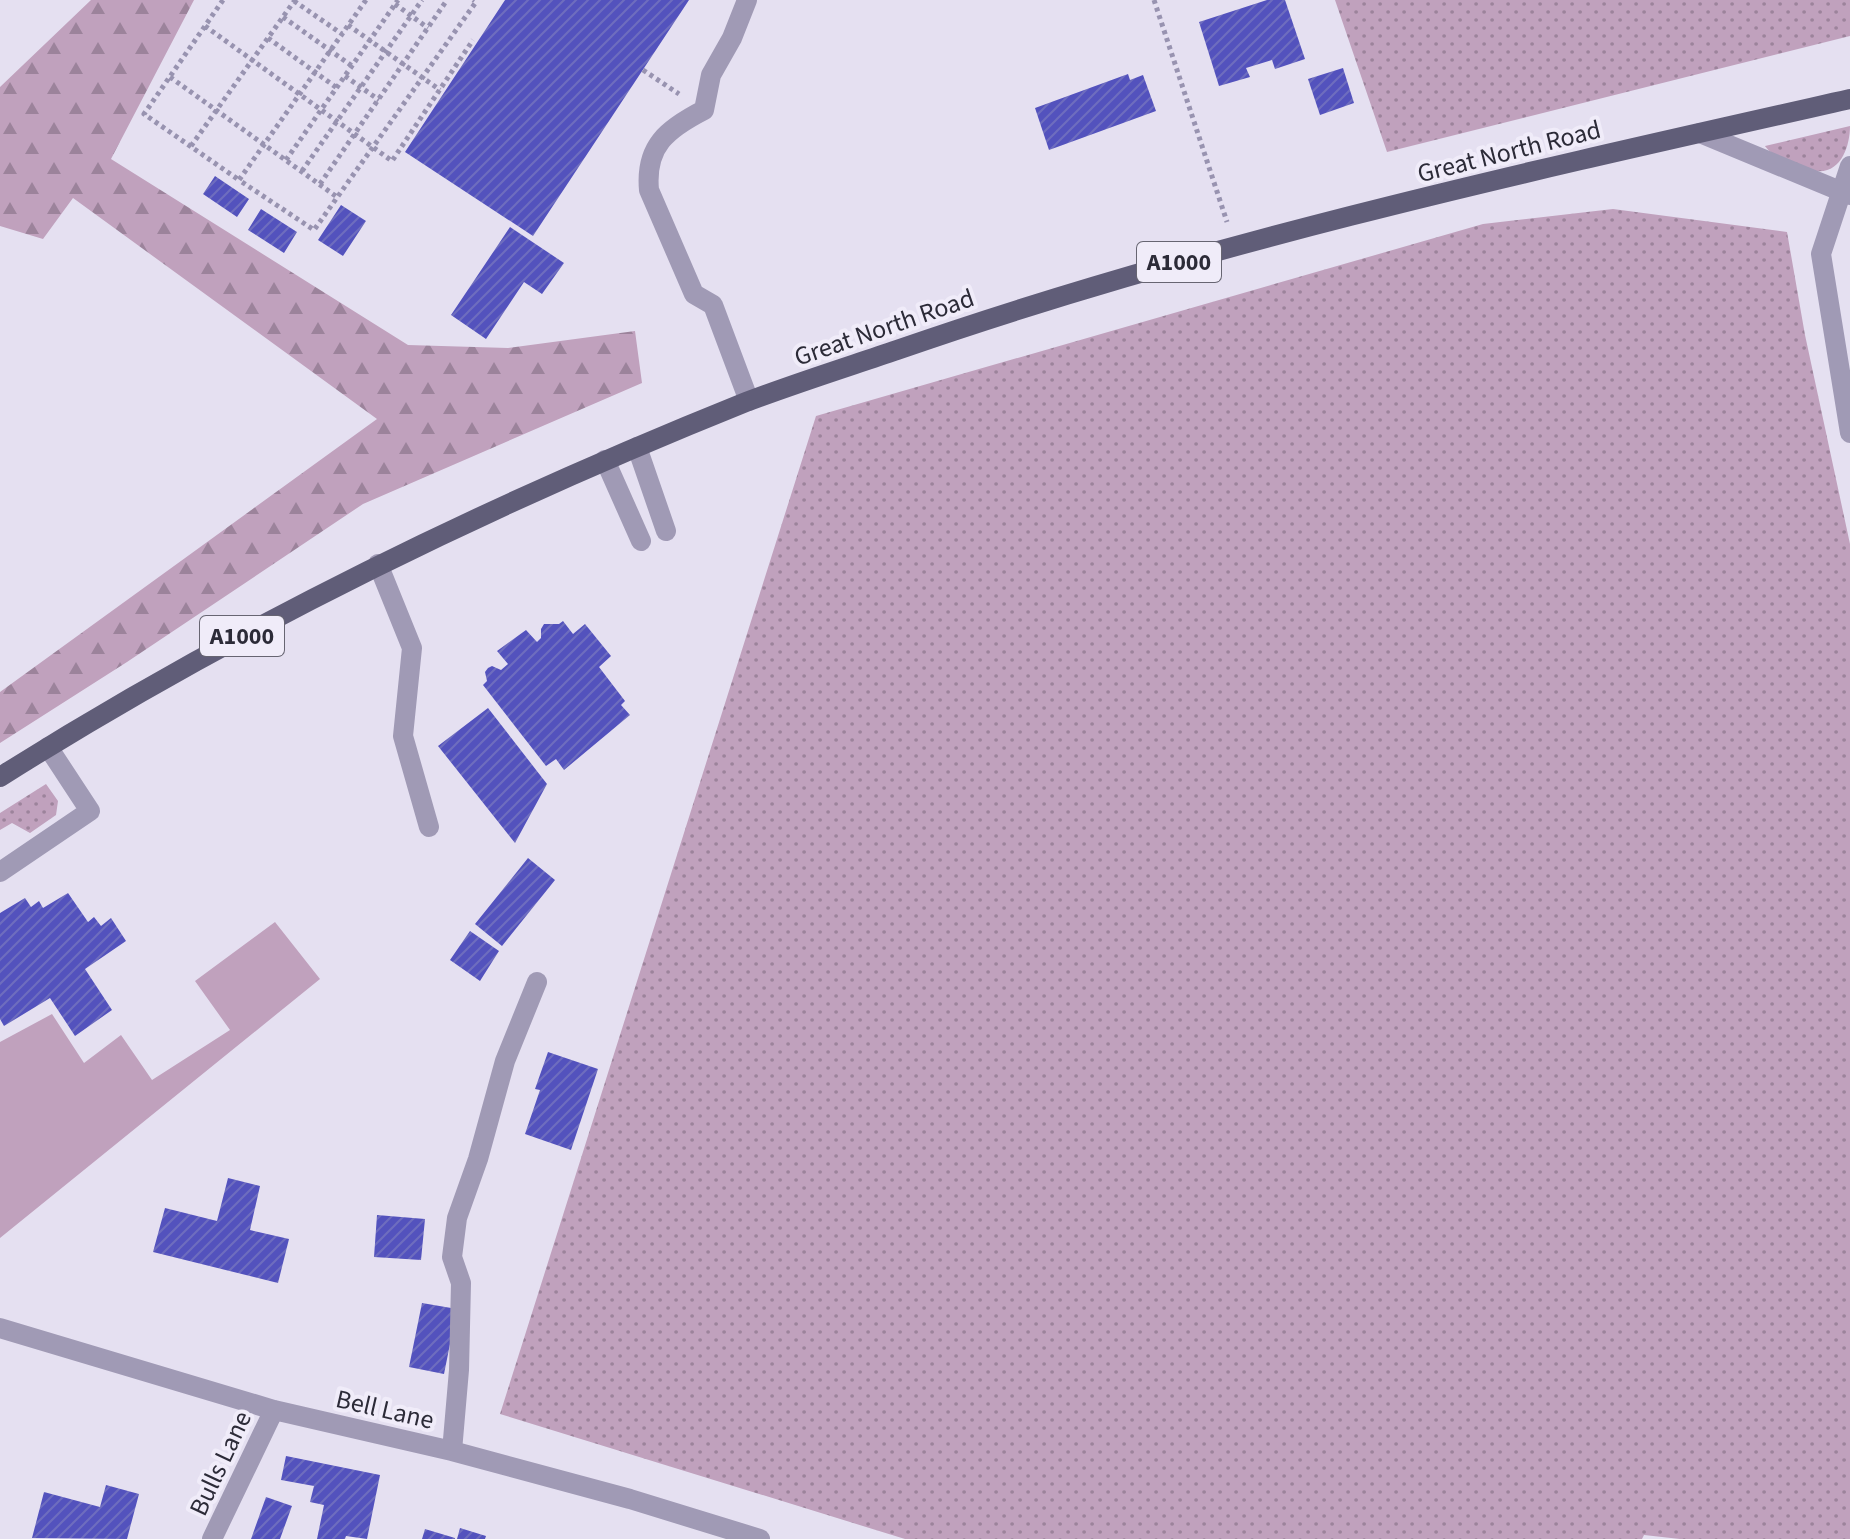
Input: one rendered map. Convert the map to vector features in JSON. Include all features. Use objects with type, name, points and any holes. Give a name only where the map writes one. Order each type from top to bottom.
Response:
[{"type":"main road","name":"Great North Road","points":[[0,777],[177,671],[378,564],[605,460],[749,401],[987,318],[1234,246],[1850,99]]},
{"type":"street","points":[[747,0],[732,38],[711,75],[704,110],[675,125],[662,138],[654,150],[648,174],[649,190],[694,294],[713,305],[749,401]]},
{"type":"street","points":[[1700,133],[1845,194]]},
{"type":"street","points":[[1850,166],[1845,194],[1821,254],[1850,433]]},
{"type":"street","points":[[637,447],[666,531]]},
{"type":"street","points":[[605,460],[641,541]]},
{"type":"street","points":[[378,564],[412,648],[403,736],[429,827]]},
{"type":"street","points":[[0,872],[90,811],[48,747]]},
{"type":"street","points":[[452,1451],[459,1370],[461,1283],[452,1257],[457,1218],[478,1159],[505,1061],[537,982]]},
{"type":"street","name":"Bell Lane","points":[[0,1328],[274,1410],[452,1451],[630,1499],[760,1539]]},
{"type":"street","name":"Bulls Lane","points":[[212,1539],[274,1410]]},
{"type":"path","points":[[223,0],[144,114],[314,230],[476,2],[473,0]]},
{"type":"path","points":[[191,146],[294,0],[342,34]]},
{"type":"path","points":[[239,180],[366,0]]},
{"type":"path","points":[[302,171],[422,0]]},
{"type":"path","points":[[320,184],[447,0]]},
{"type":"path","points":[[1154,0],[1234,246]]},
{"type":"path","points":[[286,160],[397,2],[428,28]]},
{"type":"path","points":[[283,17],[352,66]]},
{"type":"path","points":[[348,25],[440,90]]},
{"type":"path","points":[[205,26],[392,161],[473,40]]},
{"type":"path","points":[[268,38],[337,88]]},
{"type":"path","points":[[643,70],[704,110]]},
{"type":"path","points":[[345,76],[379,100]]},
{"type":"path","points":[[170,77],[337,197]]},
{"type":"green space","points":[[91,0],[194,0],[111,159],[408,345],[508,348],[635,331],[642,383],[363,504],[0,743],[0,692],[377,419],[73,198],[43,239],[0,226],[0,87]]},
{"type":"green space","points":[[1335,0],[1850,0],[1850,36],[1387,152]]},
{"type":"green space","points":[[1850,126],[1846,150],[1838,163],[1825,171],[1807,169],[1774,154],[1765,146]]},
{"type":"green space","points":[[1613,209],[1787,232],[1805,335],[1850,544],[1850,1539],[1680,1539],[1644,1535],[1642,1539],[905,1539],[500,1414],[816,416],[1483,224]]},
{"type":"green space","points":[[46,784],[58,801],[56,815],[30,833],[12,823],[0,830],[0,813]]},
{"type":"green space","points":[[275,922],[320,979],[0,1238],[0,1042],[52,1014],[84,1063],[121,1035],[152,1080],[230,1030],[195,981]]},
{"type":"building","points":[[505,0],[689,0],[533,236],[405,152]]},
{"type":"building","points":[[1267,0],[1285,0],[1305,59],[1275,69],[1272,60],[1246,68],[1250,77],[1219,86],[1199,22]]},
{"type":"building","points":[[1343,68],[1354,103],[1320,115],[1308,79]]},
{"type":"building","points":[[1128,74],[1130,80],[1143,75],[1156,111],[1049,150],[1035,108]]},
{"type":"building","points":[[215,176],[249,199],[237,217],[203,194]]},
{"type":"building","points":[[341,205],[366,221],[343,256],[318,240]]},
{"type":"building","points":[[261,209],[297,232],[284,253],[248,230]]},
{"type":"building","points":[[510,227],[564,263],[542,294],[524,282],[486,339],[451,315]]},
{"type":"building","points":[[563,621],[573,634],[585,624],[611,656],[599,667],[625,701],[621,705],[630,715],[564,770],[556,759],[546,766],[483,685],[487,681],[485,672],[488,668],[492,666],[501,670],[508,664],[497,651],[526,630],[537,642],[544,624]]},
{"type":"building","points":[[488,708],[547,784],[515,843],[438,746]]},
{"type":"building","points":[[528,858],[555,880],[502,946],[475,924]]},
{"type":"building","points":[[68,893],[88,922],[94,917],[101,926],[111,918],[126,941],[85,969],[112,1010],[75,1036],[50,998],[4,1026],[0,1019],[0,913],[25,898],[31,907],[39,901],[43,908]]},
{"type":"building","points":[[470,931],[499,951],[480,981],[450,960]]},
{"type":"building","points":[[548,1052],[598,1069],[571,1150],[525,1134],[540,1090],[535,1089]]},
{"type":"building","points":[[228,1178],[260,1186],[250,1230],[289,1239],[278,1283],[153,1252],[165,1208],[217,1221]]},
{"type":"building","points":[[377,1215],[425,1219],[421,1260],[374,1257]]},
{"type":"building","points":[[422,1303],[457,1309],[444,1374],[409,1367]]},
{"type":"building","points":[[286,1456],[380,1475],[367,1539],[346,1536],[345,1539],[317,1539],[324,1505],[310,1502],[314,1486],[281,1480]]},
{"type":"building","points":[[106,1485],[139,1494],[127,1539],[32,1538],[44,1492],[100,1507]]},
{"type":"building","points":[[266,1497],[292,1506],[280,1539],[251,1539]]},
{"type":"building","points":[[460,1528],[486,1536],[485,1539],[457,1539]]},
{"type":"building","points":[[425,1529],[455,1538],[455,1539],[422,1539]]}]
